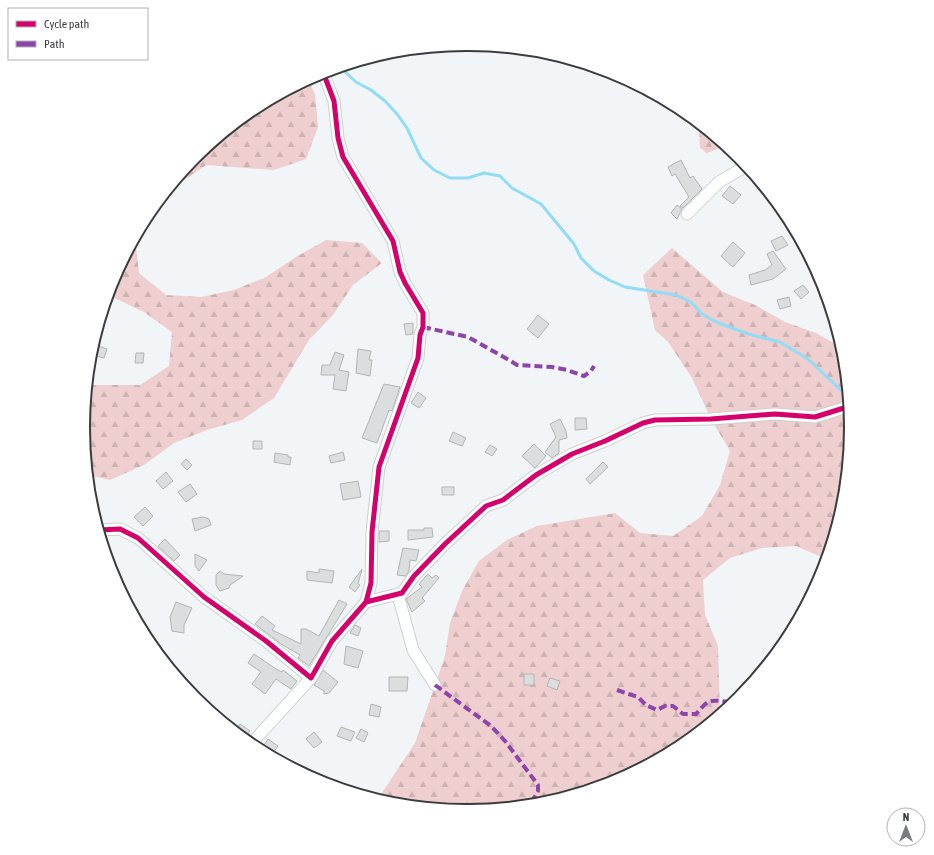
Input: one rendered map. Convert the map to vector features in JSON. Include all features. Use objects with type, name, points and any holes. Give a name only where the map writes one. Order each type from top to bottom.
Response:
[{"type":"street","points":[[255,739],[311,678],[332,641],[366,602],[371,583],[373,520],[379,467],[387,448],[408,381],[418,358],[419,340],[423,327],[423,312],[412,297],[403,278],[393,240],[343,157],[338,138],[334,101],[326,79]]},
{"type":"street","points":[[687,214],[719,182],[741,169]]},
{"type":"street","points":[[366,602],[398,595],[445,544],[486,506],[503,500],[536,475],[572,454],[605,441],[643,422],[655,420],[711,419],[775,414],[815,417],[843,408]]},
{"type":"street","points":[[104,530],[120,529],[138,538],[204,597],[266,641],[311,678]]},
{"type":"street","points":[[398,595],[413,650],[435,685]]},
{"type":"green space","points":[[311,85],[315,94],[318,127],[306,159],[274,170],[206,165],[182,182],[219,144],[258,114],[279,101]]},
{"type":"green space","points":[[699,132],[719,148],[707,153],[700,148]]},
{"type":"green space","points":[[326,240],[362,243],[382,263],[353,285],[333,315],[309,340],[274,398],[242,420],[207,430],[174,443],[144,465],[110,480],[94,476],[90,428],[93,385],[140,385],[169,366],[172,332],[144,312],[113,298],[136,248],[139,273],[166,295],[201,297],[234,290],[266,277],[296,257]]},
{"type":"green space","points":[[672,248],[723,292],[755,305],[785,322],[816,333],[834,343],[843,403],[843,452],[831,525],[821,557],[796,546],[762,548],[730,558],[703,580],[705,615],[718,646],[720,706],[676,741],[655,754],[634,765],[588,784],[540,797],[516,801],[467,804],[442,803],[418,801],[381,794],[415,743],[445,656],[450,623],[462,591],[479,561],[507,540],[537,526],[615,513],[640,533],[673,536],[702,516],[720,485],[730,451],[711,419],[692,378],[668,342],[655,330],[643,275]]},
{"type":"building","points":[[681,160],[690,178],[693,176],[702,189],[683,208],[680,206],[689,197],[675,174],[672,176],[668,167]]},
{"type":"building","points":[[730,186],[741,195],[733,204],[722,196]]},
{"type":"building","points":[[677,205],[682,209],[677,219],[671,213]]},
{"type":"building","points":[[782,236],[788,245],[776,251],[771,241]]},
{"type":"building","points":[[733,242],[745,253],[733,267],[721,256]]},
{"type":"building","points":[[773,251],[786,269],[773,279],[751,285],[749,275],[765,270],[772,265],[767,254]]},
{"type":"building","points":[[803,285],[809,292],[801,299],[794,291]]},
{"type":"building","points":[[789,297],[791,306],[780,309],[777,300]]},
{"type":"building","points":[[538,315],[549,324],[538,338],[527,329]]},
{"type":"building","points":[[413,323],[413,334],[406,335],[404,324]]},
{"type":"building","points":[[100,346],[107,349],[104,358],[98,356]]},
{"type":"building","points":[[358,349],[371,351],[369,360],[372,360],[370,376],[356,373]]},
{"type":"building","points":[[335,352],[344,355],[339,370],[349,372],[346,391],[333,389],[335,375],[321,375],[322,365],[330,365]]},
{"type":"building","points":[[136,353],[144,353],[143,363],[135,363]]},
{"type":"building","points":[[384,384],[400,387],[392,411],[389,410],[377,443],[362,438]]},
{"type":"building","points":[[418,392],[426,398],[419,408],[411,403]]},
{"type":"building","points":[[575,418],[586,418],[587,429],[575,430]]},
{"type":"building","points":[[560,419],[566,431],[567,438],[559,440],[559,453],[552,458],[545,452],[556,437],[550,424]]},
{"type":"building","points":[[453,432],[466,438],[462,446],[449,441]]},
{"type":"building","points":[[253,441],[262,441],[262,449],[253,449]]},
{"type":"building","points":[[534,444],[546,456],[535,468],[522,456]]},
{"type":"building","points":[[490,445],[497,449],[492,456],[485,452]]},
{"type":"building","points":[[343,452],[345,460],[331,463],[329,456]]},
{"type":"building","points":[[275,453],[288,455],[288,457],[291,457],[290,465],[274,462]]},
{"type":"building","points":[[186,459],[192,465],[187,470],[181,464]]},
{"type":"building","points":[[603,462],[608,467],[590,484],[586,479]]},
{"type":"building","points":[[166,472],[173,481],[163,489],[156,481]]},
{"type":"building","points":[[358,481],[361,497],[343,500],[340,484]]},
{"type":"building","points":[[190,484],[197,494],[186,502],[178,492]]},
{"type":"building","points":[[442,487],[454,487],[454,495],[442,495]]},
{"type":"building","points":[[145,507],[153,516],[143,526],[134,517]]},
{"type":"building","points":[[203,517],[209,519],[211,525],[195,531],[192,519]]},
{"type":"building","points":[[424,528],[432,528],[433,537],[408,540],[408,530],[424,530]]},
{"type":"building","points":[[379,531],[389,531],[389,541],[379,542]]},
{"type":"building","points":[[165,539],[180,555],[174,561],[158,546]]},
{"type":"building","points":[[403,548],[419,550],[416,561],[410,560],[409,571],[406,576],[397,575]]},
{"type":"building","points":[[195,554],[207,560],[199,571],[195,566]]},
{"type":"building","points":[[319,569],[334,571],[332,583],[307,580],[307,571],[319,573]]},
{"type":"building","points":[[362,569],[358,584],[360,585],[355,592],[349,587]]},
{"type":"building","points":[[220,571],[224,574],[243,576],[230,585],[229,588],[220,591],[216,585],[216,575]]},
{"type":"building","points":[[428,574],[432,578],[436,575],[439,578],[422,598],[425,601],[412,612],[406,599],[422,587],[419,584]]},
{"type":"building","points":[[339,600],[347,604],[309,666],[298,658],[300,655],[281,644],[255,624],[262,616],[275,626],[272,630],[301,644],[301,629],[306,629],[319,636]]},
{"type":"building","points":[[176,602],[192,608],[184,625],[184,633],[172,631],[170,617]]},
{"type":"building","points":[[355,625],[361,628],[358,636],[350,633]]},
{"type":"building","points":[[346,646],[363,651],[358,668],[344,664]]},
{"type":"building","points":[[254,654],[276,669],[282,672],[283,670],[297,681],[291,689],[276,679],[265,694],[252,684],[261,672],[248,663]]},
{"type":"building","points":[[323,670],[338,682],[329,693],[324,694],[324,691],[314,685]]},
{"type":"building","points":[[524,674],[534,674],[534,685],[524,685]]},
{"type":"building","points":[[389,677],[408,677],[407,691],[389,691]]},
{"type":"building","points":[[550,678],[560,681],[557,690],[547,686]]},
{"type":"building","points":[[371,704],[381,707],[379,717],[369,715]]},
{"type":"building","points":[[240,724],[250,731],[248,734],[238,726]]},
{"type":"building","points":[[341,727],[355,732],[351,741],[337,736]]},
{"type":"building","points":[[361,729],[368,733],[364,742],[356,738]]},
{"type":"building","points":[[314,732],[322,742],[314,748],[306,739]]},
{"type":"building","points":[[268,739],[278,746],[274,751],[264,745]]},
{"type":"waterway","points":[[345,71],[356,82],[371,90],[385,101],[397,114],[407,128],[421,158],[434,170],[450,178],[468,178],[484,173],[500,176],[512,188],[541,204],[574,244],[581,258],[594,271],[625,287],[676,295],[691,302],[702,314],[716,322],[748,334],[780,342],[808,359],[842,391]]},
{"type":"marked path","points":[[423,327],[468,337],[517,365],[552,367],[584,376],[591,371],[594,366]]},
{"type":"marked path","points":[[435,685],[491,726],[505,741],[538,785],[538,791],[534,798]]},
{"type":"marked path","points":[[617,690],[638,697],[646,705],[657,710],[665,706],[673,706],[683,714],[696,714],[708,702],[726,701]]},
{"type":"cycle path","points":[[326,79],[334,101],[338,138],[343,157],[393,241],[400,272],[423,313],[423,327],[420,335],[418,358],[379,467],[372,532],[371,583],[366,602]]},
{"type":"cycle path","points":[[104,530],[120,529],[138,538],[204,597],[266,641],[311,678],[332,641],[366,602],[402,593],[414,576],[445,544],[486,506],[503,500],[536,475],[572,454],[605,441],[643,423],[655,420],[711,419],[775,414],[815,417],[843,408]]}]
